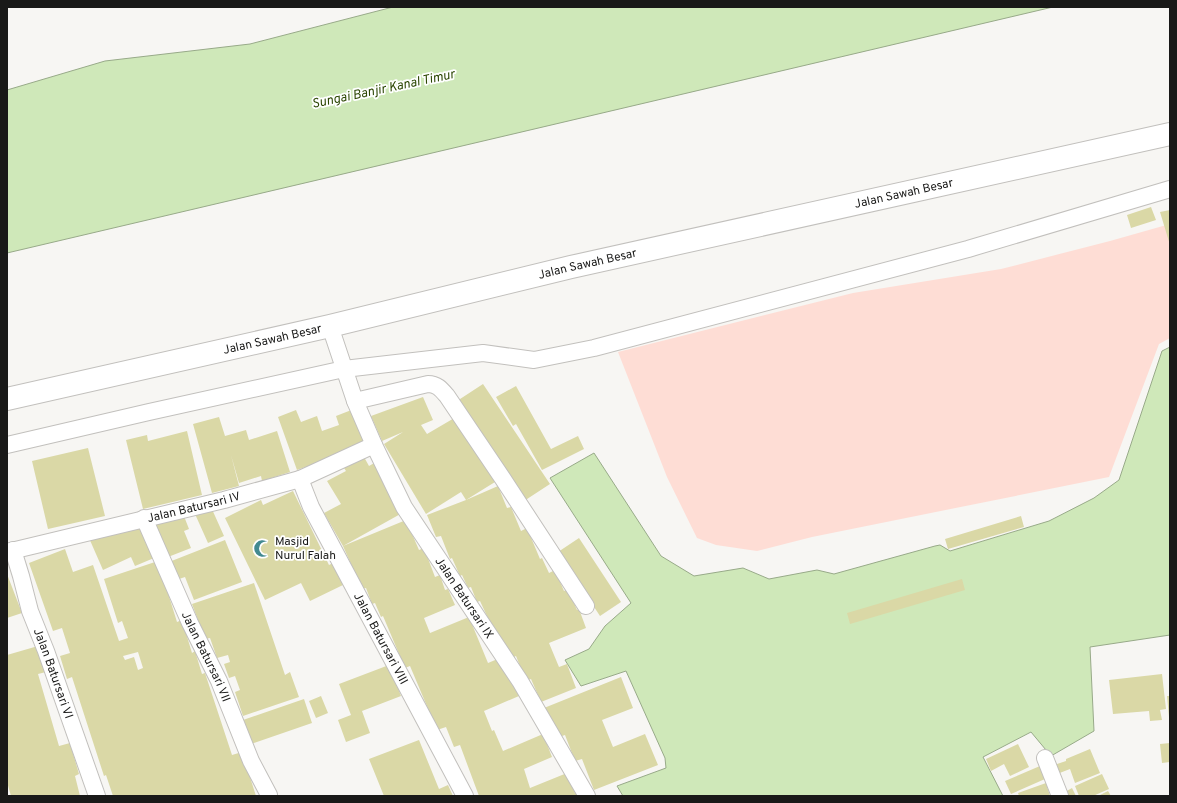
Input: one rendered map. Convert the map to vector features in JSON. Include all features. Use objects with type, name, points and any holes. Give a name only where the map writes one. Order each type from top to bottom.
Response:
[{"type":"street","name":"Jalan Sawah Besar","points":[[7,399],[330,326],[571,267],[1170,134]]},
{"type":"street","points":[[7,445],[149,412],[344,372],[483,354],[534,360],[594,348],[968,249],[1170,189]]},
{"type":"street","points":[[330,326],[344,372]]},
{"type":"street","name":"Jalan Batursari IX","points":[[344,372],[374,445],[404,507],[520,681],[587,796]]},
{"type":"street","points":[[354,398],[428,384],[438,386],[447,396],[504,479],[586,606]]},
{"type":"street","name":"Jalan Batursari IV","points":[[10,551],[224,500],[300,479],[374,445]]},
{"type":"street","name":"Jalan Batursari VIII","points":[[300,479],[311,507],[465,796]]},
{"type":"street","name":"Jalan Batursari VII","points":[[144,518],[190,623],[219,682],[251,761],[269,795]]},
{"type":"street","name":"Jalan Batursari VI","points":[[10,551],[21,576],[30,611],[46,651],[97,796]]},
{"type":"street","points":[[1045,758],[1060,796]]},
{"type":"shaded area","points":[[1170,224],[1170,338],[1159,344],[1109,477],[812,537],[757,551],[716,545],[697,538],[667,477],[618,352],[853,293],[1001,269]]},
{"type":"water","name":"Sungai Banjir Kanal Timur","points":[[393,7],[1053,7],[7,253],[7,90],[105,61],[250,44]]},
{"type":"water","points":[[1170,347],[1170,635],[1090,647],[1094,731],[1051,756],[1031,732],[983,757],[1003,796],[623,796],[617,786],[666,768],[665,758],[626,671],[581,686],[565,660],[589,649],[605,626],[631,603],[550,478],[594,453],[661,556],[694,576],[743,568],[769,579],[817,570],[834,574],[940,545],[950,551],[1049,521],[1094,498],[1119,480],[1162,351]]},
{"type":"building","points":[[1151,207],[1156,220],[1131,228],[1127,215]]},
{"type":"building","points":[[1170,210],[1170,245],[1160,212]]},
{"type":"building","points":[[483,384],[550,484],[524,501],[457,401]]},
{"type":"building","points":[[516,386],[551,449],[578,436],[584,449],[542,470],[516,424],[513,426],[496,397]]},
{"type":"building","points":[[423,397],[433,420],[421,425],[427,434],[456,417],[495,482],[466,500],[461,492],[426,514],[384,444],[403,432],[382,441],[371,416]]},
{"type":"building","points":[[354,409],[367,445],[297,470],[278,417],[296,410],[301,422],[317,416],[322,431],[339,425],[336,416]]},
{"type":"building","points":[[219,417],[225,436],[246,430],[249,440],[277,431],[290,472],[262,481],[261,476],[239,483],[231,455],[239,486],[212,493],[193,424]]},
{"type":"building","points":[[187,431],[202,495],[143,509],[126,440],[147,435],[148,441]]},
{"type":"building","points":[[88,448],[105,516],[48,529],[32,461]]},
{"type":"building","points":[[364,457],[369,466],[376,462],[404,512],[343,546],[324,513],[341,504],[327,481],[346,471],[344,468]]},
{"type":"building","points":[[498,486],[507,508],[511,507],[521,531],[527,528],[540,559],[542,558],[549,573],[555,570],[564,591],[568,589],[577,610],[579,609],[586,628],[549,643],[559,667],[567,664],[576,688],[541,702],[531,679],[526,681],[516,656],[510,659],[503,641],[499,642],[480,601],[477,602],[471,587],[468,588],[462,575],[460,576],[452,558],[450,559],[441,536],[436,537],[427,515]]},
{"type":"building","points":[[293,491],[329,565],[333,563],[343,585],[310,601],[301,583],[265,600],[225,518],[261,500],[263,505]]},
{"type":"building","points":[[211,507],[224,536],[208,543],[195,514]]},
{"type":"building","points":[[182,511],[189,529],[184,531],[191,548],[168,557],[154,522]]},
{"type":"building","points":[[1021,516],[1024,527],[948,549],[945,539]]},
{"type":"building","points":[[406,520],[419,550],[424,548],[435,577],[440,575],[445,590],[448,589],[455,605],[424,618],[430,633],[469,617],[488,663],[500,658],[510,674],[519,696],[484,711],[492,731],[494,730],[503,751],[543,734],[552,757],[524,769],[530,788],[567,773],[575,793],[578,792],[580,796],[479,796],[460,745],[454,747],[446,727],[437,730],[410,666],[405,668],[383,616],[381,617],[375,603],[372,604],[366,588],[362,589],[343,546]]},
{"type":"building","points":[[139,524],[154,558],[135,566],[131,557],[103,570],[89,538]]},
{"type":"building","points":[[579,538],[621,602],[600,616],[558,552]]},
{"type":"building","points":[[225,540],[242,582],[194,600],[185,577],[176,580],[169,562]]},
{"type":"building","points":[[65,549],[73,572],[93,565],[119,641],[128,638],[122,621],[118,623],[104,579],[158,561],[177,622],[182,620],[192,653],[195,651],[202,674],[205,673],[232,755],[242,752],[256,796],[113,796],[106,775],[104,776],[72,677],[67,679],[60,656],[70,653],[62,628],[53,631],[29,563]],"holes":[[[138,652],[143,668],[138,670],[134,657],[125,660],[123,656]]]},
{"type":"building","points":[[7,574],[22,613],[7,618]]},
{"type":"building","points":[[962,579],[965,590],[850,624],[847,613]]},
{"type":"building","points":[[254,583],[285,675],[290,672],[299,697],[243,716],[235,692],[240,690],[235,676],[229,678],[224,664],[230,662],[228,655],[217,658],[210,638],[205,639],[192,604]]},
{"type":"building","points":[[38,646],[46,672],[38,674],[59,746],[70,743],[79,774],[75,776],[80,796],[11,796],[7,782],[7,655]]},
{"type":"building","points":[[389,665],[401,696],[362,711],[370,733],[346,742],[338,720],[351,715],[339,684]]},
{"type":"building","points":[[1162,674],[1166,709],[1160,710],[1162,720],[1150,721],[1149,711],[1113,714],[1109,680]]},
{"type":"building","points":[[621,677],[633,708],[602,720],[613,747],[645,734],[658,765],[594,790],[582,759],[575,761],[565,735],[556,738],[544,708]]},
{"type":"building","points":[[321,696],[328,713],[316,718],[309,701]]},
{"type":"building","points":[[1167,696],[1170,696],[1170,717],[1169,717]]},
{"type":"building","points":[[304,699],[312,723],[251,744],[243,720]]},
{"type":"building","points":[[419,740],[439,789],[448,785],[453,796],[384,796],[369,759]]},
{"type":"building","points":[[1170,743],[1170,762],[1162,763],[1160,744]]},
{"type":"building","points":[[1018,744],[1029,767],[1010,776],[1004,764],[991,771],[986,759]]},
{"type":"building","points":[[1090,749],[1100,773],[1075,783],[1070,769],[1057,774],[1054,765],[1066,761],[1066,759]]},
{"type":"building","points":[[1040,766],[1045,779],[1011,794],[1005,781]]},
{"type":"building","points":[[1102,774],[1109,789],[1093,796],[1079,796],[1075,786]]},
{"type":"building","points":[[1046,783],[1050,796],[1019,796],[1018,793]]},
{"type":"building","points":[[1072,788],[1076,796],[1067,796],[1065,792]]},
{"type":"building","points":[[1108,791],[1111,796],[1098,796]]},
{"type":"place","name":"Masjid Nurul Falah","points":[[262,548]]}]
